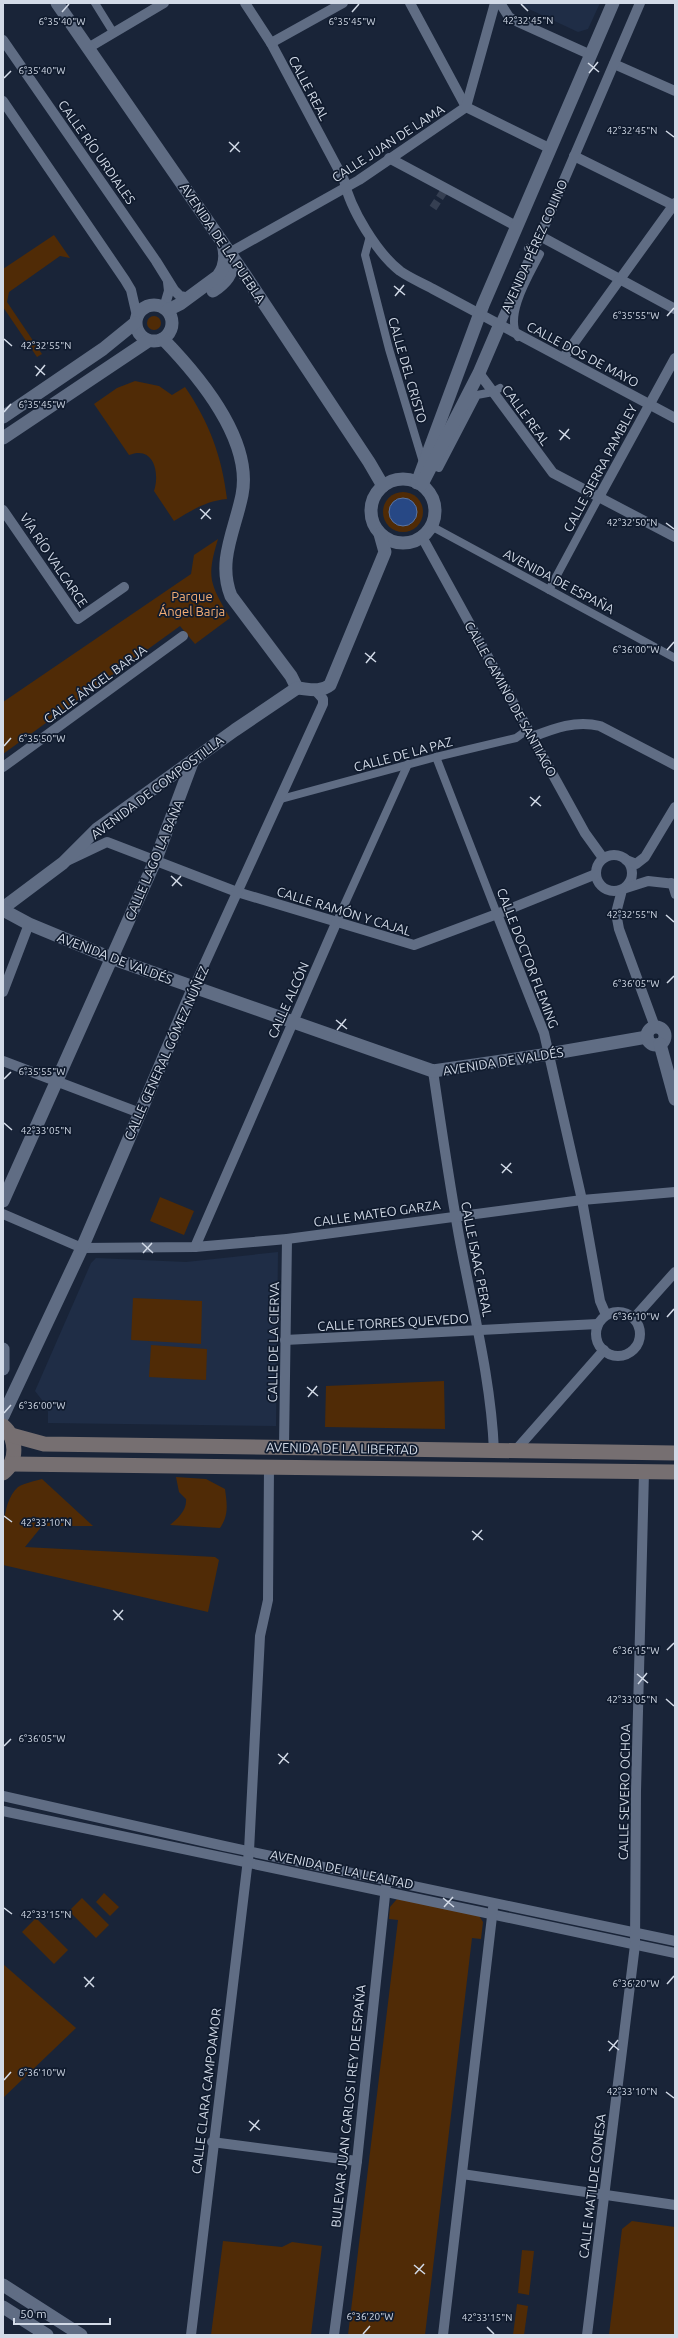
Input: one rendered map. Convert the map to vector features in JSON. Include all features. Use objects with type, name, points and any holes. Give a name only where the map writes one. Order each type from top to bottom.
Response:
[{"type":"main road","name":"AVENIDA DE LA LIBERTAD","points":[[7,1430],[44,1444],[284,1446],[494,1451],[675,1453]]},
{"type":"main road","points":[[7,1430],[14,1450],[7,1469]]},
{"type":"main road","name":"AVENIDA DE LA LIBERTAD","points":[[7,1469],[269,1467],[675,1472]]},
{"type":"street","name":"AVENIDA DE LA PUEBLA","points":[[57,3],[229,252],[369,462],[383,486]]},
{"type":"street","points":[[95,3],[114,32]]},
{"type":"street","points":[[88,48],[164,3]]},
{"type":"street","name":"CALLE REAL","points":[[245,3],[271,43],[344,180],[346,188],[370,236],[400,271],[479,314]]},
{"type":"street","points":[[271,43],[343,3]]},
{"type":"street","points":[[410,3],[466,107],[549,148]]},
{"type":"street","points":[[466,107],[495,3]]},
{"type":"street","points":[[500,3],[509,17],[591,55]]},
{"type":"street","name":"AVENIDA PÉREZ COLINO","points":[[419,484],[428,464],[479,314],[549,148],[613,3]]},
{"type":"street","name":"AVENIDA PÉREZ COLINO","points":[[428,464],[469,395],[531,249],[540,236],[640,3]]},
{"type":"street","name":"CALLE RÍO URDIALES","points":[[3,40],[168,280],[185,301]]},
{"type":"street","points":[[614,64],[675,92]]},
{"type":"street","points":[[3,101],[125,280],[131,290],[139,334],[148,341]]},
{"type":"street","name":"CALLE JUAN DE LAMA","points":[[229,252],[346,188],[466,107]]},
{"type":"street","points":[[563,358],[674,205],[574,156]]},
{"type":"street","points":[[389,158],[516,226]]},
{"type":"street","name":"CALLE DEL CRISTO","points":[[370,236],[365,255],[389,349],[428,464]]},
{"type":"street","points":[[540,236],[675,309]]},
{"type":"street","points":[[518,337],[514,319],[520,293],[540,254],[531,249]]},
{"type":"street","points":[[168,314],[211,282],[222,270],[229,252]]},
{"type":"street","points":[[3,417],[103,349],[136,319],[141,310],[150,305],[168,314],[184,310],[229,277],[233,270],[229,252]]},
{"type":"street","points":[[3,438],[148,341],[163,339],[170,333],[168,314],[168,280]]},
{"type":"street","name":"CALLE DOS DE MAYO","points":[[479,314],[500,324],[518,337],[563,358],[675,418]]},
{"type":"street","points":[[163,339],[194,375],[229,426],[241,461],[242,494],[224,564],[225,582],[231,596],[291,676],[297,688],[316,691],[325,689],[330,685],[379,568],[385,552],[380,534],[374,524],[371,504],[375,495],[383,486],[398,480],[419,484],[433,502],[434,514],[431,526],[422,537],[412,542],[401,543],[388,540],[380,534]]},
{"type":"street","name":"CALLE SIERRA PAMBLEY","points":[[549,590],[675,358]]},
{"type":"street","name":"CALLE REAL","points":[[479,373],[497,390],[553,473],[599,497]]},
{"type":"street","points":[[469,395],[477,395],[497,390]]},
{"type":"street","points":[[599,497],[675,537]]},
{"type":"street","name":"VÍA RÍO VALCARCE","points":[[3,510],[78,619],[124,587]]},
{"type":"street","name":"AVENIDA DE ESPAÑA","points":[[431,526],[675,658]]},
{"type":"street","name":"CALLE CAMINO DE SANTIAGO","points":[[422,537],[585,833],[603,858]]},
{"type":"street","name":"CALLE ÁNGEL BARJA","points":[[3,767],[183,636]]},
{"type":"street","name":"AVENIDA DE COMPOSTILLA","points":[[3,909],[63,863],[97,829],[297,688]]},
{"type":"street","name":"CALLE GENERAL GÓMEZ NÚÑEZ","points":[[3,1416],[82,1248],[194,987],[323,704],[323,699],[316,691]]},
{"type":"street","points":[[532,737],[554,728],[588,723],[600,726],[675,765]]},
{"type":"street","name":"CALLE DE LA PAZ","points":[[281,799],[408,764],[516,738],[523,733],[526,726]]},
{"type":"street","name":"CALLE DOCTOR FLEMING","points":[[436,757],[544,1032],[582,1200],[600,1301],[606,1315]]},
{"type":"street","name":"CALLE LAGO LA BAÑA","points":[[3,1201],[156,859],[193,760]]},
{"type":"street","name":"CALLE ALCÓN","points":[[195,1247],[292,1021],[408,764]]},
{"type":"street","points":[[675,807],[645,857],[636,864],[615,855],[603,858],[597,866],[596,874],[598,882],[604,889],[612,892],[648,881],[673,883],[675,895]]},
{"type":"street","name":"CALLE RAMÓN Y CAJAL","points":[[63,863],[107,842],[156,859],[237,892],[414,945],[497,914],[596,874]]},
{"type":"street","points":[[626,860],[632,874],[624,889],[616,913],[620,929],[660,1035],[675,1099]]},
{"type":"street","name":"AVENIDA DE VALDÉS","points":[[3,909],[29,924],[111,958],[432,1071],[549,1054],[660,1035]]},
{"type":"street","points":[[3,992],[29,924]]},
{"type":"street","points":[[3,1061],[140,1113]]},
{"type":"street","name":"CALLE ISAAC PERAL","points":[[432,1071],[456,1216],[478,1330],[493,1423],[494,1451]]},
{"type":"street","name":"CALLE MATEO GARZA","points":[[82,1248],[195,1247],[287,1239],[582,1200],[675,1192]]},
{"type":"street","points":[[3,1214],[82,1248]]},
{"type":"street","name":"CALLE DE LA CIERVA","points":[[284,1446],[287,1239]]},
{"type":"street","points":[[634,1318],[675,1272]]},
{"type":"street","points":[[620,1312],[634,1318],[640,1330],[640,1337],[634,1348],[623,1355],[610,1354],[604,1350],[597,1341],[598,1324],[606,1315],[620,1312]]},
{"type":"street","name":"CALLE TORRES QUEVEDO","points":[[285,1340],[598,1324]]},
{"type":"street","points":[[3,1349],[3,1369]]},
{"type":"street","points":[[515,1451],[604,1350]]},
{"type":"street","points":[[249,1851],[260,1636],[268,1600],[269,1467]]},
{"type":"street","name":"CALLE SEVERO OCHOA","points":[[635,1945],[636,1783],[644,1472]]},
{"type":"street","name":"AVENIDA DE LA LEALTAD","points":[[3,1796],[249,1851],[675,1941]]},
{"type":"street","name":"AVENIDA DE LA LEALTAD","points":[[3,1811],[675,1953]]},
{"type":"street","name":"CALLE CLARA CAMPOAMOR","points":[[191,2335],[208,2179],[212,2165],[212,2142],[249,1851]]},
{"type":"street","name":"BULEVAR JUAN CARLOS I REY DE ESPAÑA","points":[[334,2335],[357,2160],[386,1880]]},
{"type":"street","points":[[443,2335],[494,1903]]},
{"type":"street","name":"CALLE MATILDE CONESA","points":[[587,2335],[635,1945]]},
{"type":"street","points":[[212,2142],[357,2160]]},
{"type":"street","points":[[462,2174],[675,2205]]},
{"type":"street","points":[[3,2285],[81,2335]]},
{"type":"street","points":[[3,2307],[48,2335]]},
{"type":"shaded area","points":[[516,3],[600,3],[588,29],[578,32]]},
{"type":"shaded area","points":[[278,1252],[276,1426],[48,1423],[48,1412],[45,1404],[35,1391],[91,1263],[96,1258],[186,1262]]},
{"type":"green space","points":[[54,235],[70,258],[60,256],[9,292],[7,302],[42,354],[37,357],[3,307],[3,269]]},
{"type":"green space","points":[[151,316],[157,316],[161,320],[161,326],[157,330],[151,330],[147,326],[147,320]]},
{"type":"green space","points":[[135,381],[159,386],[172,395],[185,387],[208,426],[222,468],[227,499],[206,504],[174,521],[154,491],[156,476],[153,462],[144,454],[137,453],[129,455],[94,404],[117,388]]},
{"type":"green space","points":[[407,492],[414,495],[420,501],[423,512],[422,520],[414,529],[407,532],[399,532],[392,529],[384,520],[383,508],[386,501],[395,493]]},
{"type":"green space","name":"Parque Ángel Barja","points":[[218,539],[212,563],[212,580],[218,597],[230,618],[195,644],[180,626],[3,754],[3,702],[191,574],[194,555]]},
{"type":"green space","points":[[160,1197],[194,1211],[184,1235],[150,1221]]},
{"type":"green space","points":[[133,1298],[202,1301],[201,1344],[131,1340]]},
{"type":"green space","points":[[151,1345],[207,1349],[206,1380],[149,1377]]},
{"type":"green space","points":[[444,1381],[445,1429],[325,1427],[326,1386]]},
{"type":"green space","points":[[176,1477],[206,1479],[225,1489],[227,1505],[226,1514],[220,1528],[170,1525],[181,1514],[186,1503],[186,1499],[179,1492]]},
{"type":"green space","points":[[42,1479],[93,1526],[42,1526],[25,1547],[215,1557],[219,1560],[208,1612],[3,1565],[5,1513],[12,1494],[18,1487]]},
{"type":"green space","points":[[104,1893],[119,1907],[110,1916],[96,1902]]},
{"type":"green space","points":[[82,1898],[109,1925],[96,1938],[69,1911]]},
{"type":"green space","points":[[397,1899],[478,1914],[483,1922],[481,1939],[472,1938],[425,2335],[348,2335],[398,1920],[389,1919],[390,1907]]},
{"type":"green space","points":[[36,1918],[68,1950],[54,1964],[22,1932]]},
{"type":"green space","points":[[3,1964],[76,2028],[3,2098]]},
{"type":"green space","points":[[632,2221],[675,2227],[675,2335],[609,2335],[622,2229]]},
{"type":"green space","points":[[223,2241],[282,2247],[292,2242],[322,2246],[311,2335],[211,2335]]},
{"type":"green space","points":[[522,2250],[534,2251],[529,2295],[518,2293]]},
{"type":"green space","points":[[517,2304],[528,2306],[524,2335],[513,2335]]},
{"type":"water","points":[[403,498],[413,502],[417,512],[413,522],[403,526],[393,522],[389,512],[393,502]]},
{"type":"tunnel","points":[[433,208],[446,188]]}]
